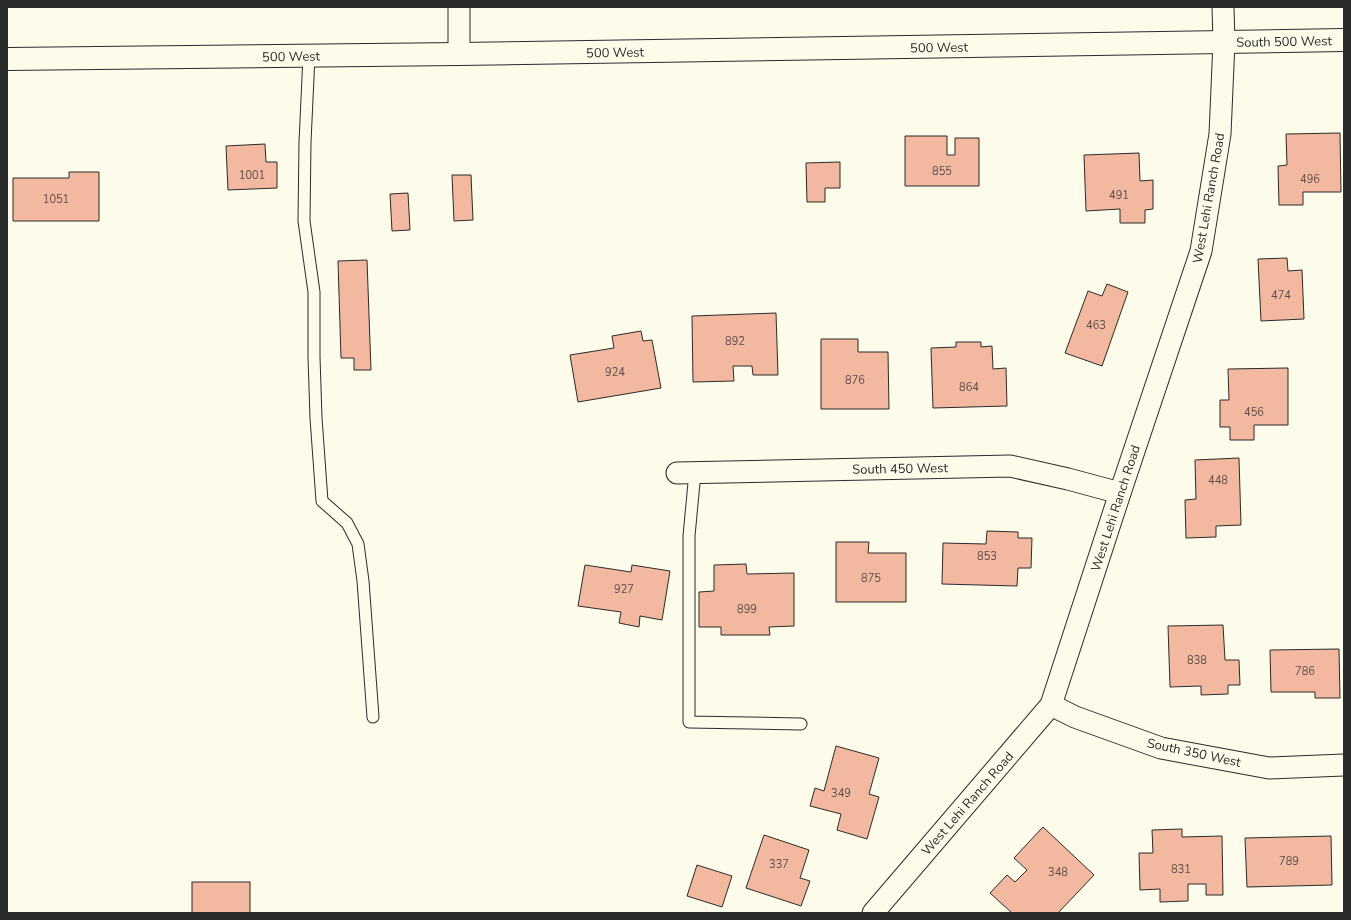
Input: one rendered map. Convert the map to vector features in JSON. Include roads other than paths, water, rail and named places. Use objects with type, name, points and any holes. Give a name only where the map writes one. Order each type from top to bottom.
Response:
[{"type":"street","points":[[459,7],[459,54]]},
{"type":"street","name":"West Lehi Ranch Road","points":[[873,913],[1051,705],[1200,251],[1220,134],[1224,42],[1223,7]]},
{"type":"street","name":"South 500 West","points":[[1224,42],[1344,40]]},
{"type":"street","name":"500 West","points":[[7,59],[459,54],[1224,42]]},
{"type":"street","name":"South 450 West","points":[[686,473],[1010,466],[1068,479],[1120,493]]},
{"type":"street","name":"South 350 West","points":[[1051,705],[1075,717],[1161,748],[1269,768],[1344,765]]},
{"type":"lane","points":[[309,56],[305,142],[304,221],[314,292],[316,418],[322,501],[347,523],[358,544],[363,581],[373,717]]},
{"type":"lane","points":[[686,473],[689,536],[689,722],[801,724]]}]
